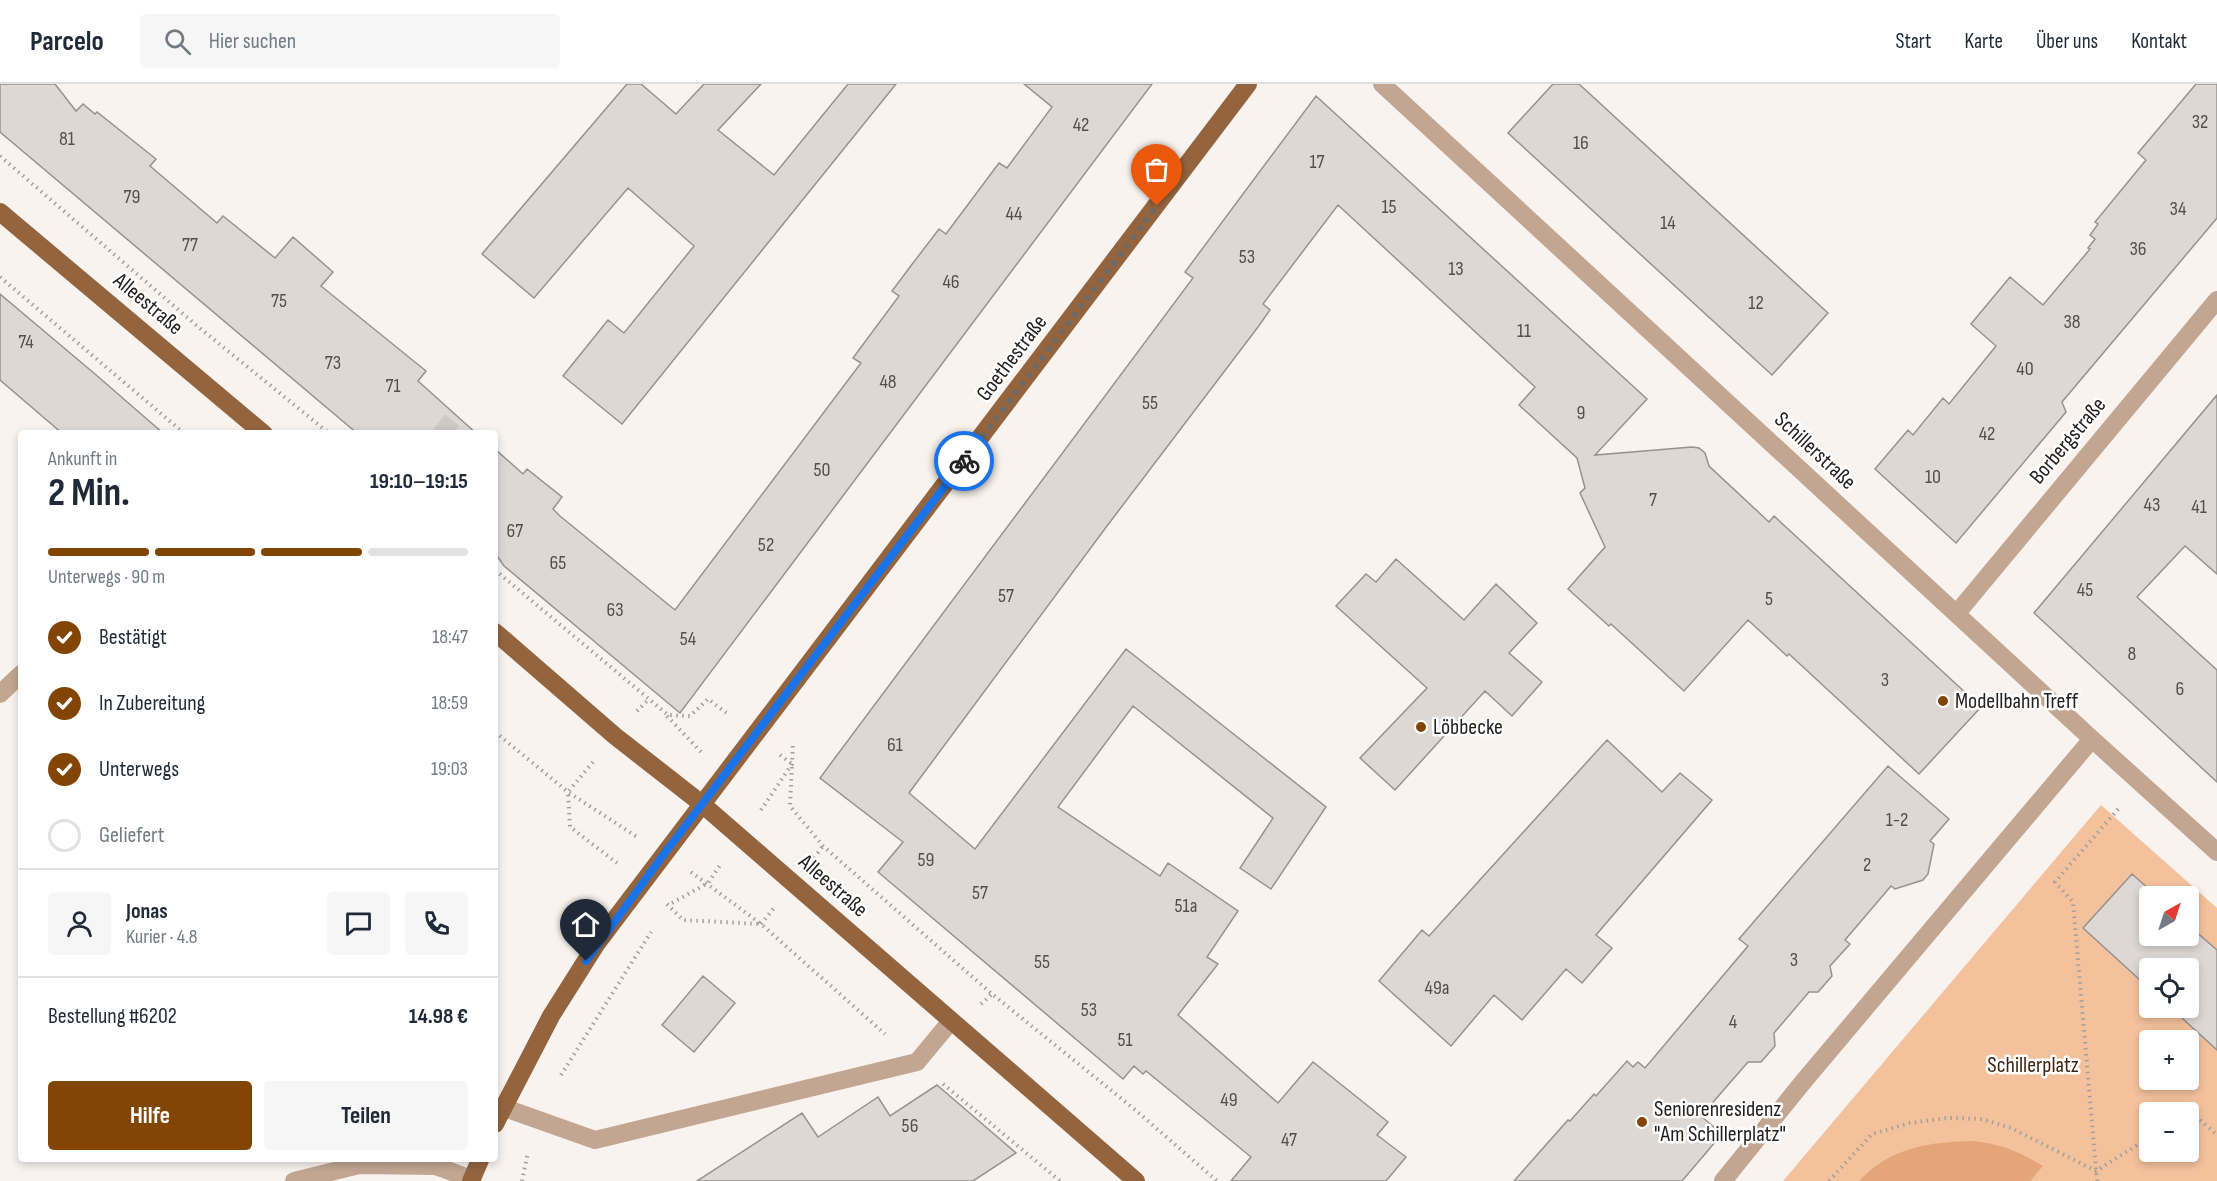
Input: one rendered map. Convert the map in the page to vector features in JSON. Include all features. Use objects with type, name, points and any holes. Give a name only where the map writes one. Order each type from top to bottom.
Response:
[{"type":"main road","name":"Goethestraße","points":[[499,1115],[551,1016],[597,943],[1248,84]]},
{"type":"main road","name":"Alleestraße","points":[[0,212],[259,430]]},
{"type":"main road","name":"Alleestraße","points":[[498,635],[615,736],[702,804],[1136,1181]]},
{"type":"main road","points":[[471,1180],[479,1162]]},
{"type":"street","name":"Schillerstraße","points":[[1382,84],[2092,740],[2217,852]]},
{"type":"street","name":"Borbergstraße","points":[[1957,613],[2217,300]]},
{"type":"street","points":[[0,694],[18,677]]},
{"type":"street","points":[[1723,1181],[1811,1073],[2092,740]]},
{"type":"street","points":[[499,1115],[534,1118],[595,1140],[917,1062],[951,1021]]},
{"type":"street","points":[[294,1181],[359,1165],[436,1166],[471,1180]]},
{"type":"path","points":[[0,156],[196,325],[325,430]]},
{"type":"path","points":[[0,277],[180,430]]},
{"type":"path","points":[[498,573],[668,715],[690,716],[708,699],[792,764],[790,806],[823,846],[992,994],[1133,1108],[1217,1181]]},
{"type":"path","points":[[498,734],[568,792]]},
{"type":"path","points":[[2097,1181],[2073,902],[2055,882],[2140,782]]},
{"type":"path","points":[[662,915],[668,905]]},
{"type":"path","points":[[522,1181],[534,1118],[655,926]]},
{"type":"path","points":[[1829,1181],[1872,1134],[1910,1123],[1948,1118],[1982,1119],[2011,1128],[2096,1171]]},
{"type":"path","points":[[2199,1119],[2217,1135]]},
{"type":"path","points":[[2096,1171],[2139,1144]]},
{"type":"green space","name":"Schillerplatz","points":[[2101,805],[2192,886],[2139,886],[2139,946],[2199,946],[2199,892],[2217,908],[2217,1181],[1783,1181]]},
{"type":"shaded area","points":[[1973,1141],[2009,1149],[2043,1166],[2030,1181],[1859,1181],[1884,1161],[1912,1149],[1941,1143]]},
{"type":"building","points":[[0,84],[55,84],[76,111],[83,104],[95,114],[97,112],[156,159],[150,166],[217,223],[223,216],[275,258],[293,237],[333,272],[321,286],[426,371],[418,381],[473,430],[353,430],[0,132]]},
{"type":"building","points":[[627,84],[641,84],[676,114],[704,84],[761,84],[718,130],[774,175],[848,84],[896,84],[622,424],[563,376],[608,320],[624,333],[694,246],[628,188],[534,298],[482,254]]},
{"type":"building","points":[[1024,84],[1152,84],[680,713],[504,566],[498,557],[498,452],[523,474],[527,469],[562,497],[553,509],[560,516],[675,610],[861,363],[853,358],[899,296],[892,291],[939,229],[946,234],[999,163],[1007,168],[1052,107]]},
{"type":"building","points":[[1553,84],[1579,84],[1828,313],[1772,375],[1508,133]]},
{"type":"building","points":[[2196,84],[2217,84],[2217,218],[2062,402],[2066,412],[1956,543],[1875,469],[1908,430],[1913,435],[1943,398],[1949,404],[1996,346],[1971,324],[2010,277],[2043,305],[2090,249],[2088,248],[2095,239],[2090,235],[2098,224],[2095,222],[2146,160],[2138,153]]},
{"type":"building","points":[[1316,96],[1647,399],[1595,455],[1699,448],[1705,453],[1709,466],[1769,522],[1774,516],[1981,707],[1919,774],[1789,654],[1787,656],[1748,620],[1684,691],[1611,624],[1609,626],[1568,589],[1605,547],[1580,493],[1585,488],[1577,458],[1519,405],[1535,387],[1338,205],[1263,304],[1270,310],[1258,327],[909,793],[975,849],[1126,649],[1326,807],[1271,889],[1240,868],[1273,818],[1133,706],[1058,807],[1160,876],[1168,863],[1238,911],[1207,957],[1218,964],[1178,1015],[1278,1103],[1313,1062],[1388,1122],[1377,1135],[1406,1157],[1386,1181],[1231,1181],[1251,1157],[1146,1071],[1143,1074],[1134,1066],[1123,1079],[878,872],[903,842],[820,778],[1193,278],[1185,272]]},
{"type":"building","points":[[0,294],[159,430],[58,430],[0,380]]},
{"type":"building","points":[[2217,395],[2217,574],[2185,546],[2137,597],[2217,670],[2217,782],[2034,613]]},
{"type":"building","points":[[1396,559],[1464,620],[1496,584],[1537,623],[1509,653],[1542,682],[1512,716],[1485,691],[1395,790],[1360,758],[1427,688],[1336,606],[1366,574],[1376,582]]},
{"type":"building","points":[[1607,740],[1662,792],[1680,773],[1712,800],[1596,935],[1612,948],[1582,983],[1566,969],[1522,1020],[1494,995],[1451,1046],[1379,981],[1422,930],[1429,936]]},
{"type":"building","points":[[1888,766],[1949,819],[1930,841],[1934,844],[1928,874],[1923,880],[1895,889],[1891,886],[1845,940],[1850,944],[1830,966],[1832,976],[1818,992],[1809,992],[1774,1033],[1775,1046],[1761,1062],[1748,1062],[1701,1116],[1722,1134],[1682,1181],[1514,1181],[1568,1120],[1570,1121],[1594,1094],[1596,1096],[1627,1061],[1633,1067],[1638,1062],[1645,1068],[1748,946],[1739,939]]},
{"type":"building","points":[[2132,874],[2146,886],[2139,886],[2139,946],[2199,946],[2199,934],[2217,950],[2217,1050],[2199,1034],[2199,1030],[2195,1030],[2182,1018],[2199,1018],[2199,958],[2139,958],[2139,979],[2083,928]]},
{"type":"building","points":[[703,976],[735,1003],[694,1052],[662,1025]]},
{"type":"building","points":[[937,1085],[1016,1153],[973,1181],[697,1181],[802,1113],[818,1137],[878,1097],[890,1116]]},
{"type":"tunnel","points":[[444,430],[455,417]]},
{"type":"way so far","points":[[964,461],[1157,206]]},
{"type":"place","name":"Modellbahn Treff","points":[[1943,701]]},
{"type":"place","name":"Löbbecke","points":[[1421,727]]},
{"type":"place","name":"Seniorenresidenz \"Am Schillerplatz\"","points":[[1642,1122]]},
{"type":"route","points":[[586,961],[664,854],[964,461]]}]
